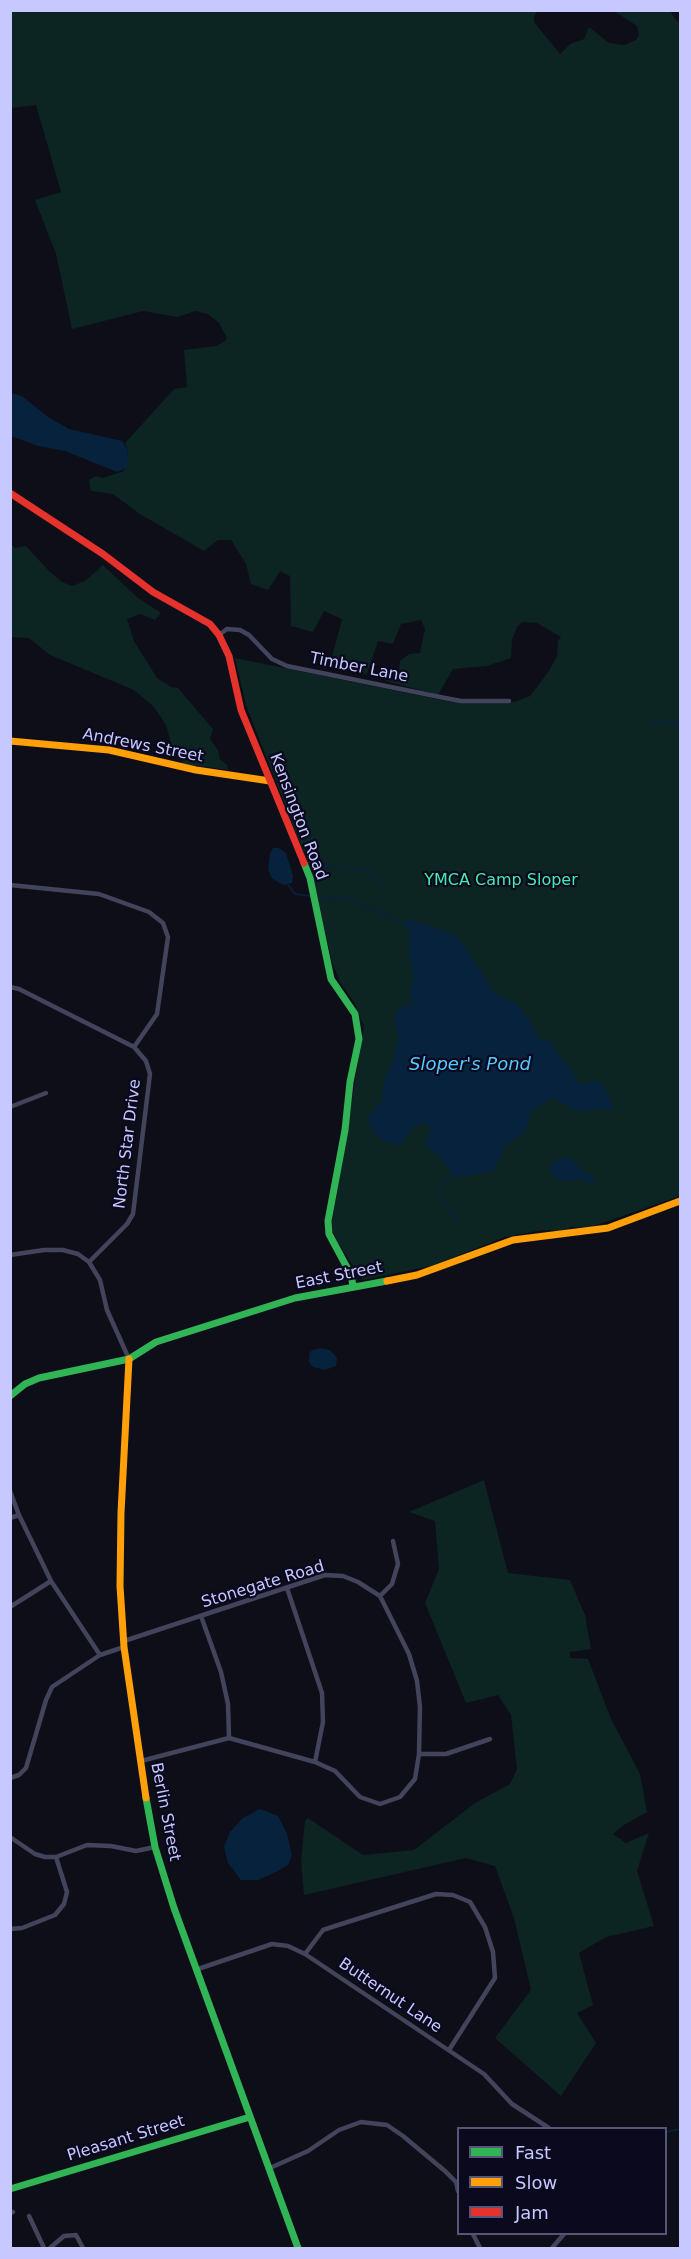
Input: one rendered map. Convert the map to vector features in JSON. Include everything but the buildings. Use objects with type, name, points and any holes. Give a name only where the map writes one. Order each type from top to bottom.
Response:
[{"type":"main road","name":"Kensington Road","points":[[10,493],[103,554],[153,592],[210,624],[219,635],[229,656],[241,710],[310,878],[331,979],[355,1014],[359,1039],[328,1221],[329,1234],[351,1275],[353,1286]]},
{"type":"main road","name":"Andrews Street","points":[[10,741],[109,750],[196,770],[270,781]]},
{"type":"main road","name":"East Street","points":[[10,1396],[25,1384],[39,1378],[129,1359],[156,1342],[295,1298],[417,1275],[513,1240],[608,1228],[681,1201]]},
{"type":"main road","name":"Berlin Street","points":[[129,1359],[121,1513],[120,1586],[124,1644],[146,1801],[155,1847],[174,1908],[298,2248]]},
{"type":"main road","name":"Pleasant Street","points":[[10,2189],[250,2116]]},
{"type":"street","name":"Timber Lane","points":[[219,635],[227,629],[245,632],[273,659],[287,666],[461,701],[509,701]]},
{"type":"street","points":[[10,885],[99,894],[149,912],[162,923],[168,938],[157,1014],[134,1047],[19,988],[10,987]]},
{"type":"street","name":"North Star Drive","points":[[90,1262],[127,1224],[133,1214],[150,1074],[146,1061],[134,1047]]},
{"type":"street","points":[[10,1107],[46,1093]]},
{"type":"street","points":[[10,1255],[63,1250],[78,1254],[90,1262],[100,1280],[107,1310],[129,1359]]},
{"type":"street","points":[[10,1491],[51,1581],[100,1655]]},
{"type":"street","points":[[10,1518],[19,1515]]},
{"type":"street","points":[[141,1761],[230,1738],[315,1762],[335,1771],[360,1797],[380,1804],[400,1797],[415,1779],[419,1754],[420,1707],[417,1681],[409,1654],[380,1596],[392,1584],[398,1564],[393,1541]]},
{"type":"street","name":"Stonegate Road","points":[[10,1778],[19,1775],[26,1768],[46,1700],[52,1688],[100,1655],[201,1616],[325,1575],[342,1576],[358,1582],[380,1596]]},
{"type":"street","points":[[10,1607],[51,1581]]},
{"type":"street","points":[[287,1588],[322,1693],[323,1722],[315,1762]]},
{"type":"street","points":[[201,1616],[221,1672],[228,1704],[230,1738]]},
{"type":"street","points":[[419,1754],[446,1754],[490,1739]]},
{"type":"street","points":[[10,1837],[35,1854],[45,1857],[56,1857],[87,1845],[111,1846],[136,1851],[155,1847]]},
{"type":"street","points":[[10,1929],[22,1928],[55,1915],[64,1904],[67,1892],[56,1857]]},
{"type":"street","points":[[305,1954],[323,1930],[436,1894],[453,1895],[470,1902],[485,1927],[493,1952],[495,1978],[449,2050]]},
{"type":"street","name":"Butternut Lane","points":[[198,1969],[272,1944],[288,1946],[305,1954],[484,2074],[512,2104],[547,2127]]},
{"type":"street","points":[[270,2168],[308,2151],[339,2130],[361,2122],[387,2125],[445,2171],[457,2185]]},
{"type":"street","points":[[29,2216],[44,2248]]},
{"type":"street","points":[[50,2248],[64,2236],[76,2235],[83,2248]]},
{"type":"street","points":[[552,2248],[563,2235]]},
{"type":"green space","name":"YMCA Camp Sloper","points":[[10,11],[538,11],[534,16],[534,22],[560,54],[570,44],[584,39],[589,27],[609,43],[624,45],[636,40],[639,35],[637,26],[614,11],[670,11],[680,22],[680,1196],[591,1227],[571,1227],[563,1231],[543,1230],[505,1237],[431,1266],[362,1280],[338,1243],[331,1228],[364,1026],[332,962],[311,871],[246,705],[235,658],[451,702],[515,702],[530,696],[549,671],[557,656],[558,641],[561,637],[537,623],[522,622],[517,627],[512,640],[511,658],[487,666],[453,669],[438,695],[386,681],[387,671],[399,671],[400,661],[409,654],[420,653],[425,629],[421,620],[401,624],[393,644],[378,641],[367,674],[329,668],[342,619],[324,611],[313,632],[291,626],[290,576],[280,571],[268,590],[251,584],[246,564],[231,540],[218,540],[204,551],[140,514],[113,494],[91,491],[89,480],[96,476],[103,478],[124,471],[128,450],[125,443],[174,389],[187,387],[184,350],[216,346],[227,338],[219,323],[208,314],[195,311],[178,317],[143,311],[72,329],[56,254],[35,200],[61,192],[36,105],[11,108]]},
{"type":"green space","points":[[10,543],[15,548],[26,546],[49,571],[62,582],[72,586],[85,581],[103,565],[138,598],[161,613],[155,620],[140,614],[127,619],[134,641],[157,678],[171,687],[178,688],[213,729],[210,739],[228,770],[184,764],[172,747],[166,725],[154,707],[134,690],[50,655],[29,638],[11,637]]},
{"type":"green space","points":[[484,1480],[508,1573],[570,1580],[585,1615],[591,1649],[570,1652],[570,1658],[588,1659],[611,1719],[640,1774],[647,1812],[613,1834],[626,1843],[649,1833],[637,1871],[654,1926],[606,1937],[579,1953],[593,2005],[577,2013],[596,2043],[561,2096],[495,2038],[531,1990],[514,1918],[495,1866],[466,1858],[304,1895],[301,1861],[305,1821],[308,1818],[363,1855],[414,1850],[475,1803],[510,1784],[517,1769],[511,1715],[498,1695],[466,1703],[425,1603],[439,1569],[435,1521],[409,1512]]},
{"type":"water","points":[[11,393],[22,396],[48,417],[69,429],[122,441],[128,450],[127,468],[117,472],[65,451],[38,446],[11,436]]},
{"type":"water","points":[[273,848],[279,848],[286,853],[293,876],[292,883],[284,885],[272,878],[268,870],[270,853]]},
{"type":"water","name":"Sloper's Pond","points":[[408,919],[456,935],[494,994],[516,1003],[539,1038],[545,1041],[550,1040],[555,1051],[573,1072],[577,1082],[583,1085],[594,1080],[600,1082],[614,1109],[577,1111],[554,1098],[540,1104],[531,1112],[525,1132],[505,1146],[494,1171],[466,1176],[454,1177],[440,1156],[425,1145],[431,1131],[426,1124],[415,1126],[400,1145],[378,1137],[370,1127],[369,1118],[371,1112],[382,1101],[383,1085],[394,1058],[398,1038],[395,1018],[404,1005],[413,1004],[410,995],[413,979],[409,948],[411,936],[405,923]]},
{"type":"water","points":[[571,1158],[583,1172],[594,1177],[595,1182],[590,1183],[582,1179],[561,1181],[556,1179],[549,1169],[550,1166],[557,1160]]},
{"type":"water","points":[[320,1348],[330,1350],[337,1358],[336,1366],[325,1370],[313,1367],[309,1362],[309,1354]]},
{"type":"water","points":[[260,1809],[278,1816],[287,1834],[292,1855],[288,1865],[276,1872],[258,1880],[241,1880],[228,1863],[224,1847],[230,1832],[243,1818]]},
{"type":"waterway","points":[[649,720],[680,724]]},
{"type":"waterway","points":[[310,866],[367,870],[381,885]]},
{"type":"waterway","points":[[288,885],[295,894],[310,896]]},
{"type":"waterway","points":[[319,895],[334,900],[339,897],[348,899],[383,913],[407,926]]},
{"type":"waterway","points":[[452,1175],[444,1184],[439,1199],[447,1205],[458,1222]]},
{"type":"waterway","points":[[667,2132],[680,2129]]},
{"type":"traffic: fast","points":[[304,863],[310,878],[331,979],[355,1014],[359,1039],[328,1221],[329,1234],[351,1275],[353,1286]]},
{"type":"traffic: fast","points":[[10,1396],[25,1384],[39,1378],[129,1359],[156,1342],[295,1298],[387,1281]]},
{"type":"traffic: fast","points":[[146,1798],[155,1847],[174,1908],[298,2248]]},
{"type":"traffic: fast","points":[[10,2189],[250,2117]]},
{"type":"traffic: slow","points":[[10,741],[109,750],[196,770],[270,781]]},
{"type":"traffic: slow","points":[[387,1281],[417,1275],[513,1240],[608,1228],[680,1201]]},
{"type":"traffic: slow","points":[[129,1359],[121,1513],[120,1586],[124,1647],[146,1798]]},
{"type":"traffic: jam","points":[[10,493],[103,554],[153,592],[210,624],[219,635],[229,656],[241,710],[304,863]]}]
